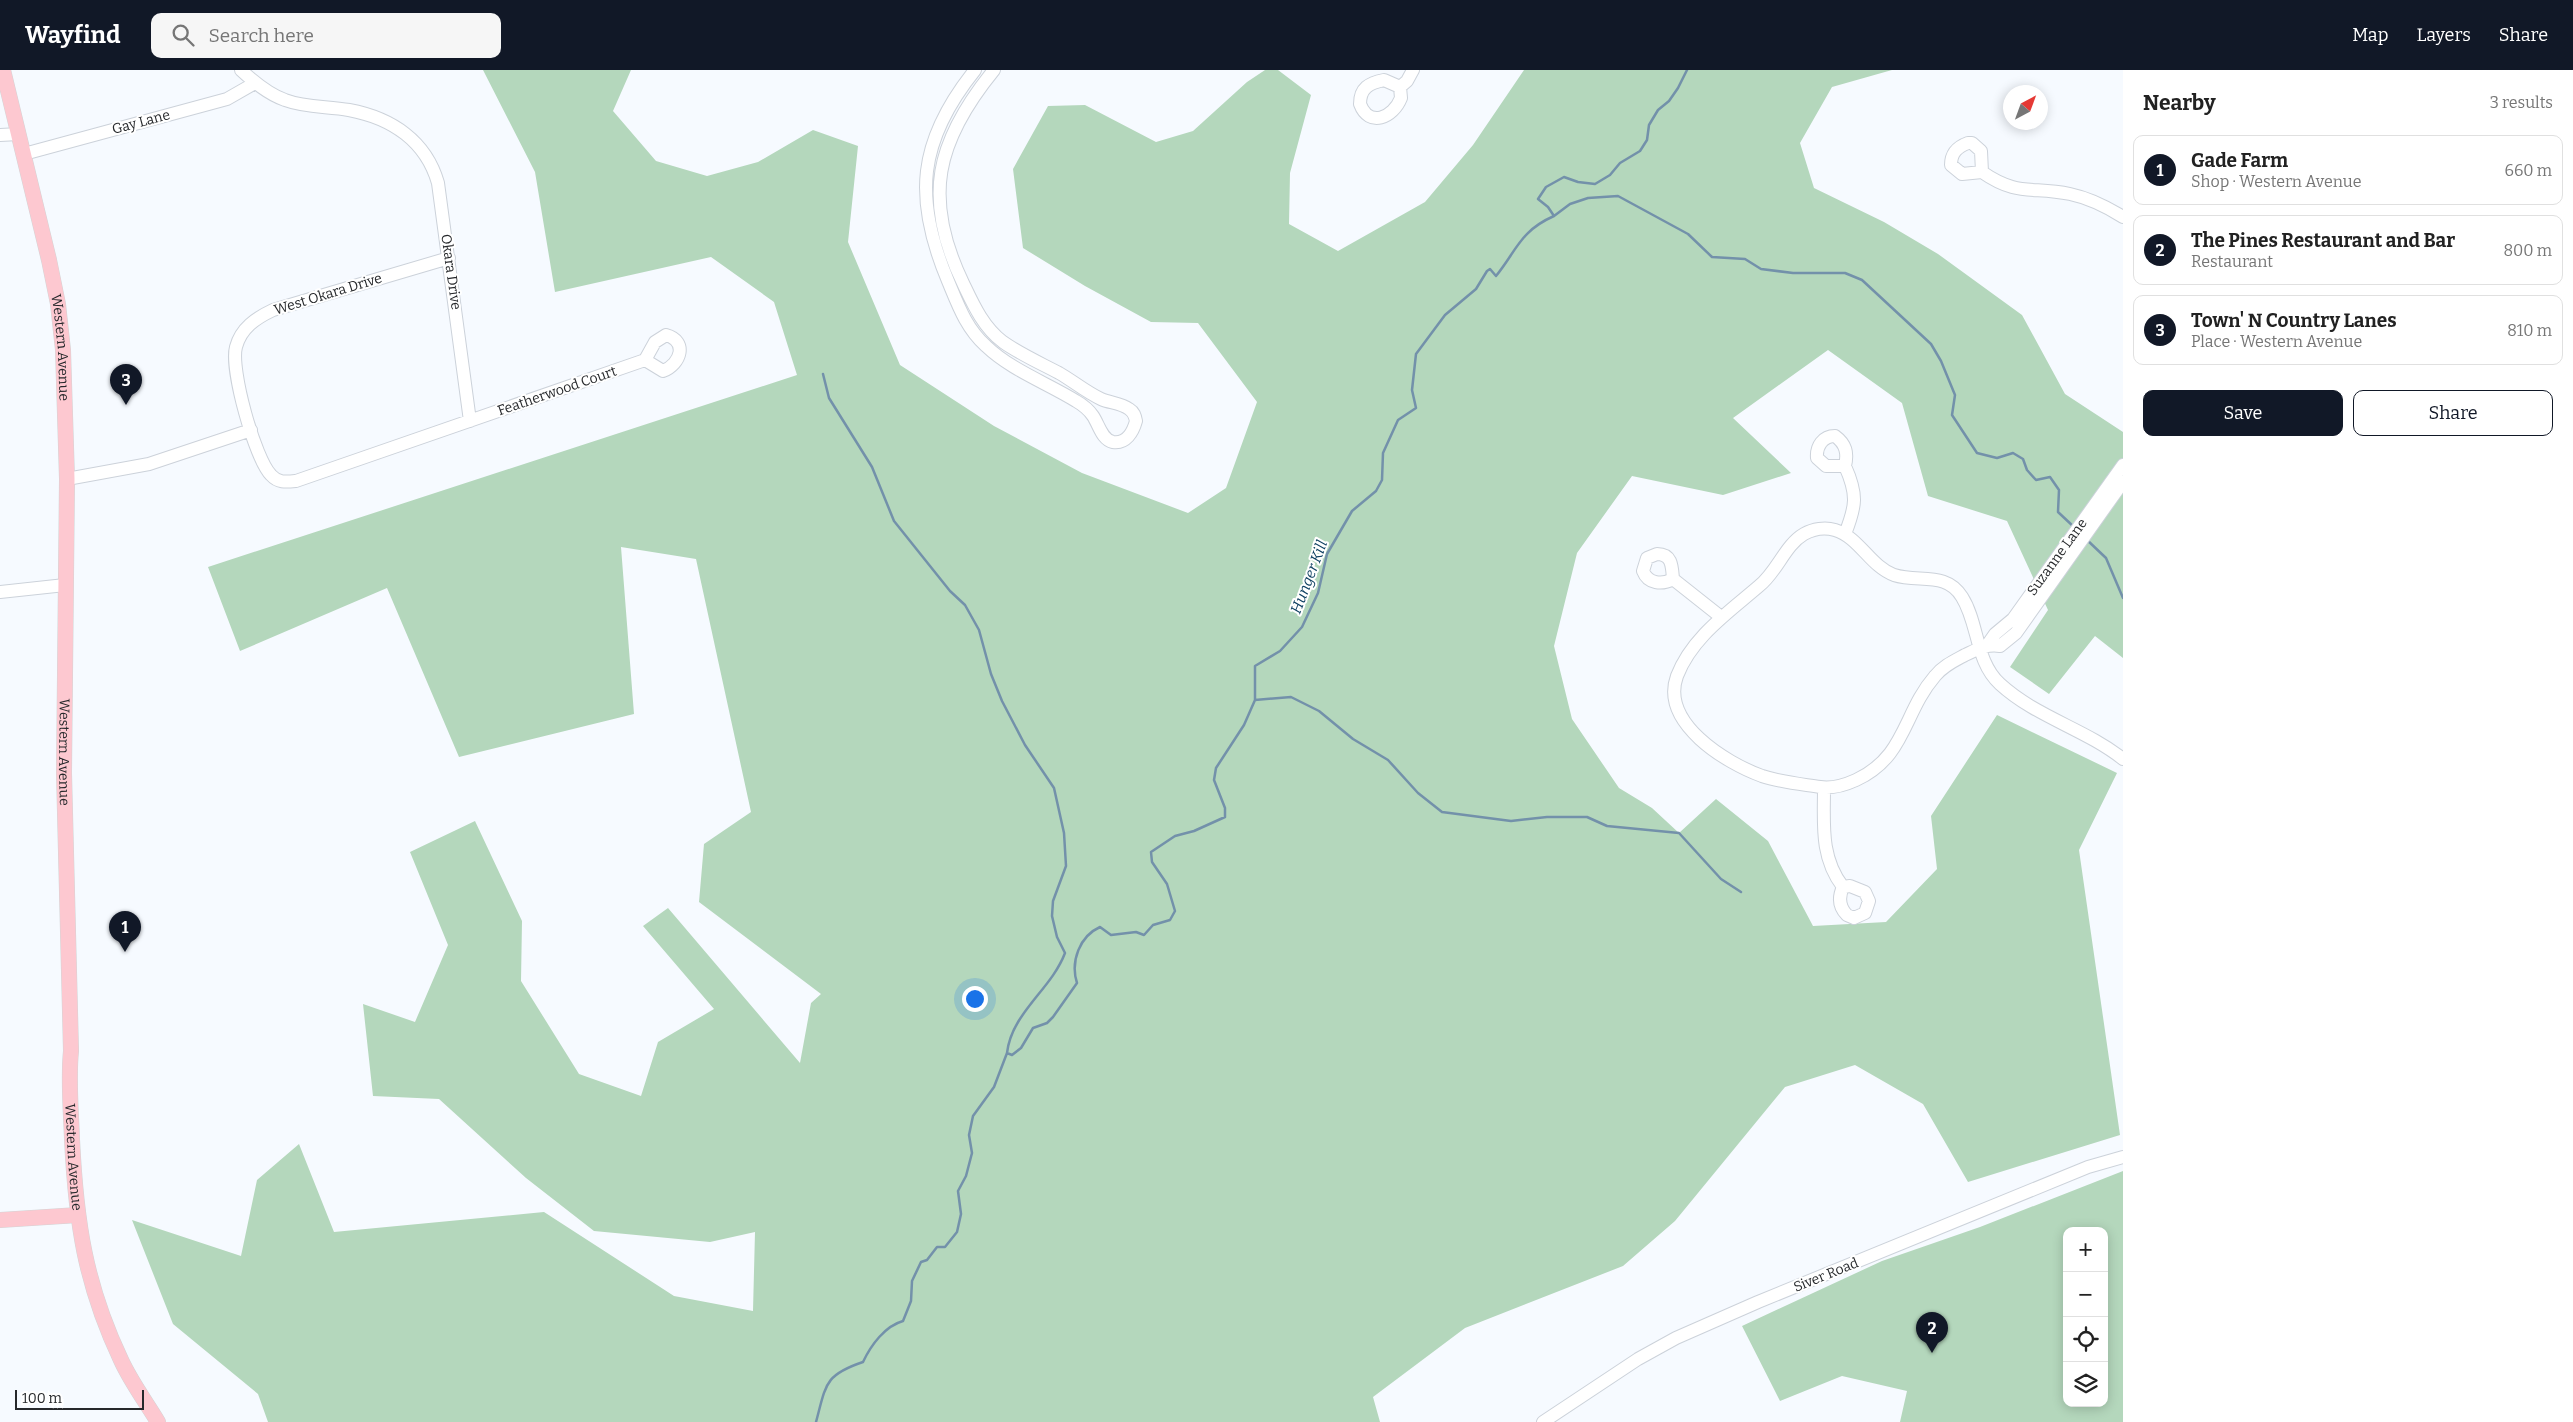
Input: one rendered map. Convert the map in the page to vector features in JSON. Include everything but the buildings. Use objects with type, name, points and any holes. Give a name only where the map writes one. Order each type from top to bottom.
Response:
[{"type":"main road","name":"Western Avenue","points":[[3,70],[58,304],[64,358],[67,479],[64,585],[64,773],[71,1051],[70,1088],[78,1215],[89,1278],[101,1317],[122,1362],[158,1422]]},
{"type":"main road","points":[[0,1220],[78,1215]]},
{"type":"street","name":"Okara Drive","points":[[241,70],[255,83],[287,101],[303,105],[350,110],[386,121],[410,136],[428,157],[434,168],[450,258],[470,421]]},
{"type":"street","points":[[953,276],[987,326],[1001,340],[1101,399],[1128,407],[1135,415],[1136,421],[1134,429],[1126,439],[1119,442],[1108,440],[1087,409],[987,348],[975,336],[963,316],[953,276],[941,214],[937,155],[940,121],[976,70]]},
{"type":"street","points":[[937,155],[948,140],[968,104],[994,70]]},
{"type":"street","points":[[1400,87],[1407,81],[1413,70]]},
{"type":"street","name":"Gay Lane","points":[[24,154],[227,99],[255,83]]},
{"type":"street","points":[[0,135],[19,134]]},
{"type":"street","points":[[1982,172],[2000,184],[2016,189],[2071,194],[2110,209],[2123,218]]},
{"type":"street","name":"West Okara Drive","points":[[450,258],[273,310],[250,323],[240,337],[235,358],[250,430],[259,458],[272,477],[284,482],[299,480],[470,421]]},
{"type":"street","points":[[1016,367],[1022,354]]},
{"type":"street","name":"Featherwood Court","points":[[470,421],[645,360]]},
{"type":"street","points":[[67,479],[149,464],[250,430]]},
{"type":"street","name":"Suzanne Lane","points":[[1846,534],[1829,529],[1803,534],[1770,577],[1721,616],[1696,645],[1677,677],[1674,690],[1680,715],[1698,737],[1742,768],[1766,778],[1824,788],[1847,784],[1872,772],[1897,745],[1923,692],[1936,675],[1946,666],[1984,646],[2013,619],[2123,465]]},
{"type":"street","points":[[1845,466],[1856,499],[1846,534],[1884,570],[1904,577],[1936,579],[1956,588],[1984,646],[1986,667],[2001,685],[2020,700],[2056,721],[2100,742],[2123,759]]},
{"type":"street","name":"Suzanne Lane","points":[[1984,646],[2000,646],[2016,633],[2123,482]]},
{"type":"street","points":[[1673,578],[1721,616]]},
{"type":"street","points":[[0,592],[64,585]]},
{"type":"street","points":[[1824,788],[1825,850],[1836,878],[1843,887]]},
{"type":"street","name":"Siver Road","points":[[1543,1422],[1638,1359],[1676,1338],[1758,1302],[2088,1167],[2123,1157]]},
{"type":"green space","points":[[483,70],[631,70],[613,111],[656,161],[707,176],[758,162],[813,130],[858,146],[848,242],[900,365],[994,426],[1082,473],[1188,513],[1226,488],[1257,402],[1198,323],[1151,322],[1085,286],[1023,248],[1013,169],[1048,106],[1085,105],[1156,142],[1193,131],[1247,82],[1265,70],[1278,70],[1311,95],[1290,173],[1289,224],[1338,251],[1425,202],[1473,145],[1524,70],[1892,70],[1832,87],[1800,143],[1814,188],[1884,222],[1938,254],[2022,315],[2065,394],[2123,432],[2123,658],[2095,636],[2049,694],[2010,667],[2048,610],[2007,521],[1928,496],[1902,403],[1828,350],[1733,418],[1791,473],[1723,495],[1632,476],[1577,553],[1554,646],[1572,719],[1619,788],[1652,808],[1679,833],[1716,799],[1768,841],[1813,926],[1886,922],[1937,869],[1931,816],[1997,715],[2117,773],[2079,850],[2120,1135],[1968,1182],[1923,1104],[1855,1065],[1785,1087],[1675,1221],[1623,1266],[1465,1328],[1373,1397],[1380,1422],[268,1422],[258,1394],[173,1324],[132,1220],[241,1256],[257,1180],[299,1144],[334,1232],[544,1212],[674,1296],[753,1311],[755,1232],[710,1242],[594,1231],[526,1178],[439,1099],[373,1096],[363,1004],[415,1022],[448,945],[410,852],[475,821],[522,921],[521,981],[579,1074],[641,1096],[658,1042],[714,1009],[643,926],[668,908],[800,1063],[811,1003],[821,994],[699,902],[704,844],[751,812],[696,559],[621,547],[634,714],[459,757],[387,588],[240,651],[208,567],[797,375],[774,302],[711,257],[555,292],[535,172]]},
{"type":"green space","points":[[2123,1171],[2123,1422],[1900,1422],[1907,1391],[1842,1376],[1780,1401],[1742,1326],[1882,1261],[1980,1227]]},
{"type":"waterway","name":"Hunger Kill","points":[[816,1422],[822,1399],[829,1383],[841,1372],[863,1362],[879,1337],[890,1327],[903,1321],[911,1301],[912,1281],[921,1262],[927,1260],[937,1247],[945,1247],[957,1232],[961,1214],[958,1191],[966,1176],[972,1153],[969,1135],[973,1116],[994,1087],[1007,1053],[1012,1055],[1021,1048],[1033,1028],[1047,1023],[1077,983],[1075,966],[1078,950],[1082,943],[1087,936],[1100,927],[1111,935],[1136,932],[1144,935],[1153,925],[1170,920],[1175,911],[1167,884],[1152,862],[1151,852],[1175,836],[1194,831],[1225,817],[1225,808],[1214,780],[1216,768],[1244,725],[1255,700],[1255,666],[1280,651],[1302,627],[1318,593],[1327,554],[1352,511],[1376,491],[1382,480],[1383,453],[1398,420],[1416,408],[1412,390],[1416,354],[1445,315],[1476,289],[1487,271],[1490,269],[1496,276],[1526,235],[1554,216],[1548,207],[1538,199],[1546,187],[1564,177],[1578,182],[1595,184],[1610,175],[1620,163],[1640,151],[1647,140],[1649,125],[1658,110],[1669,101],[1678,88],[1687,70]]},
{"type":"waterway","points":[[1554,216],[1570,204],[1588,198],[1618,196],[1688,234],[1712,257],[1745,259],[1761,269],[1793,273],[1845,273],[1862,280],[1931,344],[1941,361],[1955,395],[1952,415],[1977,453],[1997,458],[2013,453],[2023,459],[2027,470],[2036,480],[2050,477],[2059,490],[2058,512],[2074,527]]},
{"type":"waterway","points":[[823,374],[829,398],[872,467],[894,521],[950,591],[965,605],[979,630],[991,674],[1002,701],[1025,745],[1054,788],[1064,833],[1066,866],[1053,901],[1052,916],[1057,937],[1065,953],[1051,978],[1016,1025],[1010,1038],[1007,1053]]},
{"type":"waterway","points":[[2086,539],[2106,558],[2123,598]]},
{"type":"waterway","points":[[1255,700],[1291,697],[1319,711],[1353,739],[1388,760],[1418,793],[1442,812],[1511,821],[1547,817],[1587,817],[1607,826],[1679,833],[1721,879],[1741,892]]},
{"type":"place","name":"Town' N Country Lanes","points":[[126,405]]},
{"type":"place","name":"Gade Farm","points":[[125,952]]},
{"type":"place","name":"The Pines Restaurant and Bar","points":[[1932,1353]]}]
